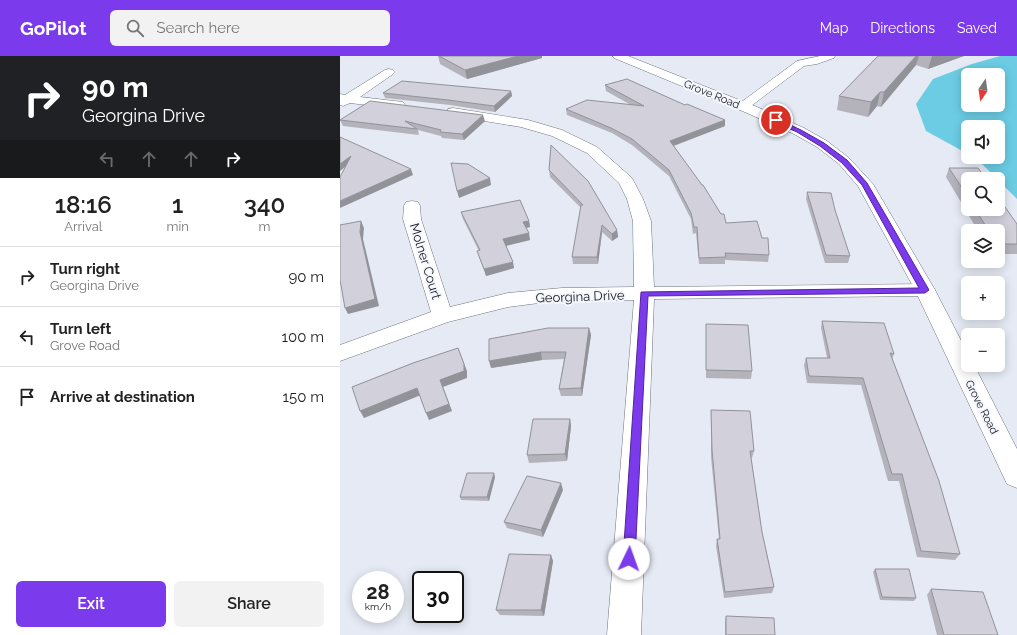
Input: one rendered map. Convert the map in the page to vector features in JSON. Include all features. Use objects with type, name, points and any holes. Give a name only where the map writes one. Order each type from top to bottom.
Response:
[{"type":"street","name":"Grove Road","points":[[618,56],[747,108],[799,131],[822,144],[844,161],[865,184],[925,290],[1017,476]]},
{"type":"street","points":[[795,56],[812,62],[830,56]]},
{"type":"street","points":[[747,108],[814,67],[812,62]]},
{"type":"street","points":[[342,100],[388,72]]},
{"type":"street","points":[[342,100],[425,108],[480,115],[523,123],[557,133],[592,150],[626,181],[635,199],[642,221],[644,294],[624,635]]},
{"type":"street","name":"Molner Court","points":[[412,206],[412,219],[442,316]]},
{"type":"street","name":"Georgina Drive","points":[[340,353],[442,316],[508,300],[562,294],[925,290]]},
{"type":"water","points":[[1000,56],[1017,56],[1017,199],[1005,187],[1005,172],[990,172],[982,164],[1005,164],[1005,120],[961,120],[961,150],[926,131],[916,104],[933,79],[961,68],[961,112],[1005,112],[1005,68],[962,68]]},
{"type":"building","points":[[439,56],[518,56],[465,70]]},
{"type":"building","points":[[878,56],[916,56],[884,92],[880,92],[871,102],[839,96]]},
{"type":"building","points":[[627,79],[685,105],[687,104],[725,120],[670,141],[703,185],[721,214],[724,214],[726,223],[757,221],[762,238],[768,238],[769,255],[725,253],[726,257],[699,258],[697,227],[694,227],[691,213],[669,170],[632,139],[611,128],[566,109],[587,100],[644,106],[605,85]]},
{"type":"building","points":[[402,81],[511,91],[494,106],[383,93]]},
{"type":"building","points":[[370,101],[483,115],[462,134],[440,132],[441,130],[405,121],[417,129],[340,120]]},
{"type":"building","points":[[340,137],[411,169],[340,201],[340,177],[351,156],[340,164]]},
{"type":"building","points":[[551,145],[588,181],[617,230],[612,234],[602,225],[597,257],[572,257],[581,205],[583,205],[549,170]]},
{"type":"building","points":[[451,163],[468,164],[490,178],[457,191]]},
{"type":"building","points":[[949,168],[978,168],[981,172],[961,172],[961,186]]},
{"type":"building","points":[[807,192],[831,193],[850,256],[826,255]]},
{"type":"building","points":[[520,200],[529,221],[523,222],[529,233],[503,239],[513,262],[484,269],[477,251],[480,250],[461,212]]},
{"type":"building","points":[[1005,207],[1017,224],[1017,244],[1005,244],[1005,224],[985,224],[979,216],[1005,216]]},
{"type":"building","points":[[361,221],[360,232],[375,299],[345,308],[340,280],[340,225]]},
{"type":"building","points":[[822,321],[884,323],[894,354],[890,353],[939,481],[960,554],[921,551],[902,474],[892,474],[863,378],[809,376],[806,358],[830,358]]},
{"type":"building","points":[[706,324],[748,325],[752,371],[706,370]]},
{"type":"building","points":[[548,328],[589,328],[581,388],[559,389],[566,352],[541,352],[489,361],[489,339]]},
{"type":"building","points":[[458,348],[464,364],[464,371],[440,380],[449,404],[426,413],[417,388],[360,411],[352,387],[413,363]]},
{"type":"building","points":[[711,410],[750,411],[754,451],[750,451],[762,532],[774,587],[725,592],[717,539],[720,539],[712,450]]},
{"type":"building","points":[[533,419],[570,419],[565,454],[527,455]]},
{"type":"building","points":[[467,473],[494,473],[487,497],[460,497]]},
{"type":"building","points":[[527,476],[561,483],[541,530],[504,522]]},
{"type":"building","points":[[509,554],[551,555],[541,610],[496,610]]},
{"type":"building","points":[[875,569],[909,569],[916,598],[882,597]]},
{"type":"building","points":[[931,589],[983,592],[998,635],[944,635]]},
{"type":"building","points":[[726,616],[774,618],[775,635],[726,635]]},
{"type":"route","points":[[629,559],[644,294],[925,290],[865,184],[844,161],[822,144],[776,120]]}]
